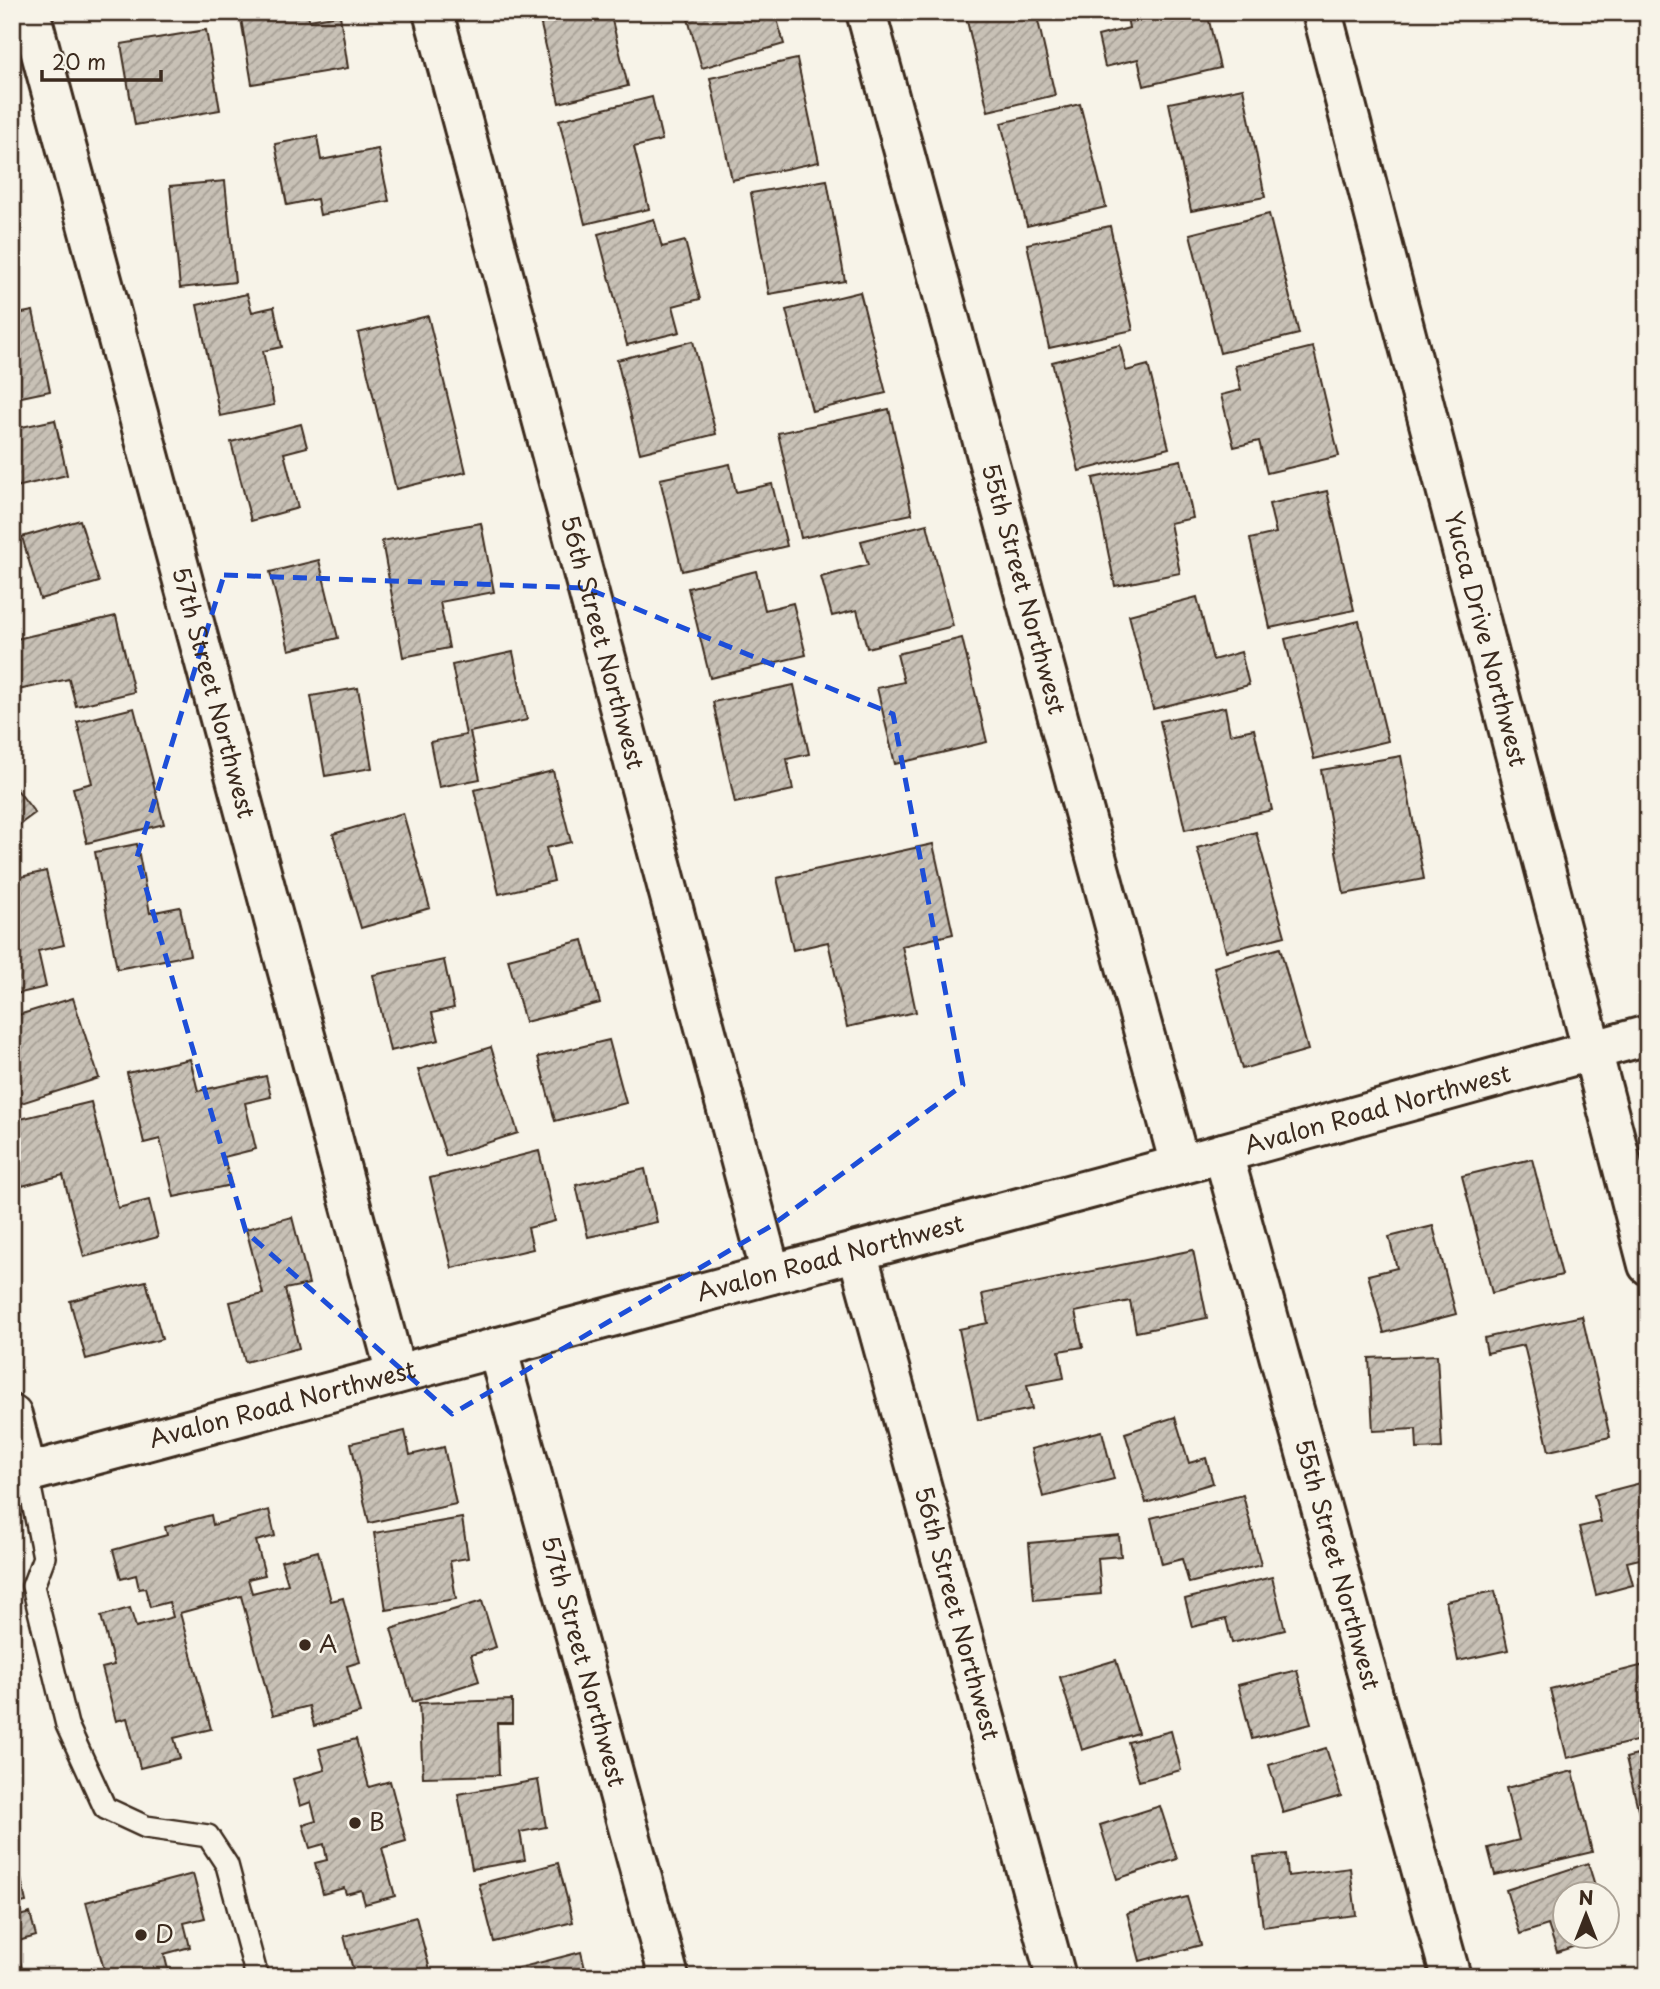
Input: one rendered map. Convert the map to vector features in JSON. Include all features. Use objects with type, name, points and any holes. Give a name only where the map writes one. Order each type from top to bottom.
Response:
[{"type":"street","name":"57th Street Northwest","points":[[30,12],[396,1374]]},
{"type":"street","name":"56th Street Northwest","points":[[433,12],[771,1274]]},
{"type":"street","name":"55th Street Northwest","points":[[866,12],[1180,1165]]},
{"type":"street","name":"Yucca Drive Northwest","points":[[1322,12],[1648,1265]]},
{"type":"street","name":"Avalon Road Northwest","points":[[20,1475],[1180,1165],[1648,1035]]},
{"type":"street","name":"55th Street Northwest","points":[[1223,1153],[1451,1977]]},
{"type":"street","name":"56th Street Northwest","points":[[857,1251],[1056,1977]]},
{"type":"street","name":"57th Street Northwest","points":[[497,1347],[669,1977]]},
{"type":"street","points":[[12,1415],[20,1475]]},
{"type":"lane","points":[[20,1475],[44,1557],[33,1586],[67,1725],[105,1808],[146,1827],[208,1836],[228,1865],[257,1977]]},
{"type":"highlighted area","points":[[224,575],[586,588],[893,714],[963,1085],[771,1226],[452,1414],[246,1232],[137,857]]},
{"type":"building","points":[[308,12],[309,20],[340,15],[348,68],[252,84],[240,13]]},
{"type":"building","points":[[538,12],[610,12],[628,86],[559,103]]},
{"type":"building","points":[[686,12],[775,12],[784,44],[702,68]]},
{"type":"building","points":[[965,12],[1036,12],[1055,95],[988,111]]},
{"type":"building","points":[[1126,12],[1207,12],[1220,68],[1144,86],[1138,59],[1105,67],[1098,36],[1129,28]]},
{"type":"building","points":[[206,30],[220,110],[135,125],[121,44]]},
{"type":"building","points":[[797,59],[819,162],[732,180],[710,78]]},
{"type":"building","points":[[1243,88],[1265,197],[1191,211],[1169,103]]},
{"type":"building","points":[[652,97],[662,140],[634,147],[649,209],[585,224],[559,120]]},
{"type":"building","points":[[1080,104],[1106,207],[1027,226],[1001,123]]},
{"type":"building","points":[[317,136],[321,160],[378,149],[389,201],[320,215],[317,199],[287,205],[275,144]]},
{"type":"building","points":[[827,180],[845,281],[769,294],[751,193]]},
{"type":"building","points":[[225,181],[235,282],[180,288],[170,186]]},
{"type":"building","points":[[1269,214],[1299,334],[1220,353],[1190,234]]},
{"type":"building","points":[[654,219],[662,247],[685,241],[700,299],[673,306],[680,332],[627,345],[598,234]]},
{"type":"building","points":[[1110,226],[1133,330],[1049,348],[1027,244]]},
{"type":"building","points":[[860,292],[886,393],[812,411],[786,310]]},
{"type":"building","points":[[247,294],[252,312],[274,307],[282,347],[263,351],[274,405],[220,416],[197,305]]},
{"type":"building","points":[[33,311],[50,391],[12,399],[12,315]]},
{"type":"building","points":[[428,316],[466,472],[396,489],[358,333]]},
{"type":"building","points":[[693,341],[716,434],[640,453],[617,360]]},
{"type":"building","points":[[1120,345],[1126,371],[1148,365],[1169,448],[1079,471],[1052,362]]},
{"type":"building","points":[[1313,347],[1339,456],[1267,473],[1259,441],[1234,447],[1221,395],[1241,390],[1235,366]]},
{"type":"building","points":[[889,409],[912,514],[801,538],[778,433]]},
{"type":"building","points":[[55,420],[67,475],[12,488],[12,429]]},
{"type":"building","points":[[301,424],[307,447],[284,453],[298,508],[251,521],[231,442]]},
{"type":"building","points":[[1181,460],[1193,518],[1170,523],[1180,573],[1115,586],[1093,478]]},
{"type":"building","points":[[730,464],[736,492],[772,484],[787,546],[682,571],[660,479]]},
{"type":"building","points":[[1327,491],[1354,610],[1270,628],[1250,539],[1276,533],[1269,504]]},
{"type":"building","points":[[80,520],[99,582],[40,599],[22,537]]},
{"type":"building","points":[[481,523],[494,592],[440,602],[449,648],[403,657],[382,541]]},
{"type":"building","points":[[927,524],[953,626],[867,648],[857,610],[832,616],[821,577],[868,565],[861,541]]},
{"type":"building","points":[[319,560],[338,638],[289,650],[270,572]]},
{"type":"building","points":[[756,571],[765,610],[793,603],[806,655],[710,678],[688,588]]},
{"type":"building","points":[[1197,597],[1213,660],[1241,652],[1249,685],[1153,709],[1129,615]]},
{"type":"building","points":[[116,616],[134,692],[76,706],[69,679],[18,690],[12,666],[12,640]]},
{"type":"building","points":[[1359,621],[1388,741],[1314,759],[1285,639]]},
{"type":"building","points":[[962,638],[987,742],[895,764],[877,688],[904,682],[897,654]]},
{"type":"building","points":[[513,652],[527,720],[470,732],[480,779],[439,787],[430,742],[466,735],[452,665]]},
{"type":"building","points":[[794,685],[809,754],[787,759],[793,790],[735,803],[713,702]]},
{"type":"building","points":[[358,688],[372,768],[325,776],[311,696]]},
{"type":"building","points":[[1225,707],[1230,734],[1254,729],[1272,810],[1185,830],[1160,721]]},
{"type":"building","points":[[134,708],[164,824],[87,843],[73,788],[92,783],[77,722]]},
{"type":"building","points":[[1401,756],[1424,879],[1344,894],[1321,770]]},
{"type":"building","points":[[553,771],[571,842],[546,848],[554,881],[499,894],[474,790]]},
{"type":"building","points":[[12,783],[35,813],[12,830]]},
{"type":"building","points":[[403,813],[430,908],[361,928],[333,834]]},
{"type":"building","points":[[1256,832],[1285,936],[1226,951],[1197,848]]},
{"type":"building","points":[[137,844],[150,913],[180,907],[190,955],[117,969],[95,852]]},
{"type":"building","points":[[933,844],[953,934],[902,946],[916,1012],[847,1027],[828,942],[793,950],[777,878]]},
{"type":"building","points":[[46,871],[64,945],[38,951],[46,987],[12,995],[12,879]]},
{"type":"building","points":[[583,940],[600,1003],[525,1022],[508,959]]},
{"type":"building","points":[[1280,948],[1308,1050],[1242,1069],[1214,967]]},
{"type":"building","points":[[444,960],[454,1008],[432,1013],[439,1040],[390,1051],[373,975]]},
{"type":"building","points":[[73,998],[99,1078],[12,1106],[12,1017]]},
{"type":"building","points":[[609,1040],[626,1103],[555,1121],[538,1057]]},
{"type":"building","points":[[491,1047],[518,1133],[446,1156],[418,1070]]},
{"type":"building","points":[[190,1059],[198,1091],[266,1076],[271,1097],[245,1103],[256,1149],[224,1157],[231,1185],[174,1197],[160,1139],[144,1143],[127,1073]]},
{"type":"building","points":[[91,1102],[118,1208],[149,1200],[158,1237],[84,1257],[63,1175],[22,1186],[12,1148],[12,1121]]},
{"type":"building","points":[[539,1151],[555,1221],[528,1228],[533,1249],[452,1268],[430,1178]]},
{"type":"building","points":[[1532,1159],[1562,1275],[1492,1293],[1462,1176]]},
{"type":"building","points":[[645,1169],[657,1222],[588,1237],[576,1185]]},
{"type":"building","points":[[292,1217],[309,1284],[285,1289],[299,1348],[245,1362],[230,1302],[263,1294],[246,1229]]},
{"type":"building","points":[[1433,1226],[1456,1314],[1384,1333],[1368,1275],[1397,1268],[1389,1237]]},
{"type":"building","points":[[1193,1250],[1207,1318],[1136,1332],[1130,1301],[1075,1312],[1083,1347],[1059,1351],[1064,1378],[1027,1385],[1032,1409],[978,1420],[959,1329],[988,1323],[982,1294]]},
{"type":"building","points":[[146,1281],[162,1339],[86,1359],[70,1301]]},
{"type":"building","points":[[1582,1316],[1610,1437],[1549,1451],[1524,1345],[1487,1353],[1484,1338]]},
{"type":"building","points":[[1437,1355],[1442,1448],[1417,1449],[1416,1429],[1373,1431],[1369,1358]]},
{"type":"building","points":[[1175,1417],[1189,1463],[1206,1458],[1213,1483],[1146,1503],[1125,1433]]},
{"type":"building","points":[[405,1431],[410,1455],[444,1447],[456,1504],[369,1523],[351,1443]]},
{"type":"building","points":[[1102,1431],[1114,1479],[1043,1497],[1031,1449]]},
{"type":"building","points":[[1648,1481],[1648,1557],[1627,1562],[1633,1585],[1596,1595],[1579,1527],[1601,1522],[1594,1495]]},
{"type":"building","points":[[1243,1495],[1261,1565],[1189,1583],[1182,1559],[1162,1564],[1151,1518]]},
{"type":"building","name":"A","points":[[269,1510],[275,1536],[256,1541],[265,1575],[248,1579],[252,1593],[288,1584],[281,1561],[318,1551],[331,1601],[343,1598],[360,1662],[347,1666],[360,1713],[314,1726],[309,1706],[273,1715],[241,1596],[180,1613],[211,1729],[174,1738],[180,1758],[140,1768],[127,1718],[116,1721],[102,1668],[114,1665],[101,1616],[130,1608],[136,1627],[173,1617],[169,1602],[150,1607],[145,1588],[139,1589],[136,1575],[121,1579],[113,1550],[167,1535],[165,1527],[211,1515],[213,1525]]},
{"type":"building","points":[[462,1518],[468,1558],[450,1561],[456,1599],[386,1610],[374,1533]]},
{"type":"building","points":[[1119,1535],[1121,1556],[1098,1558],[1101,1594],[1034,1600],[1029,1543]]},
{"type":"building","points":[[1272,1577],[1285,1630],[1232,1643],[1226,1619],[1192,1627],[1185,1599]]},
{"type":"building","points":[[1495,1591],[1508,1650],[1458,1661],[1446,1601]]},
{"type":"building","points":[[482,1601],[496,1647],[471,1655],[479,1681],[413,1702],[391,1629]]},
{"type":"building","points":[[1116,1660],[1138,1733],[1082,1750],[1060,1677]]},
{"type":"building","points":[[1648,1664],[1648,1738],[1567,1758],[1550,1689]]},
{"type":"building","points":[[1297,1670],[1311,1724],[1252,1739],[1238,1685]]},
{"type":"building","points":[[512,1700],[512,1723],[497,1723],[499,1775],[423,1777],[419,1703]]},
{"type":"building","points":[[1171,1731],[1181,1770],[1139,1781],[1128,1742]]},
{"type":"building","name":"B","points":[[356,1739],[369,1787],[390,1781],[406,1841],[382,1848],[395,1896],[365,1904],[361,1890],[346,1894],[344,1888],[323,1894],[315,1863],[327,1860],[324,1844],[310,1848],[303,1825],[316,1821],[311,1802],[300,1806],[293,1779],[325,1770],[319,1749]]},
{"type":"building","points":[[1326,1748],[1341,1796],[1283,1813],[1269,1765]]},
{"type":"building","points":[[1648,1752],[1648,1829],[1643,1830],[1626,1758]]},
{"type":"building","points":[[1573,1771],[1592,1852],[1495,1875],[1488,1848],[1519,1840],[1506,1788]]},
{"type":"building","points":[[538,1780],[546,1827],[520,1832],[525,1860],[472,1869],[458,1794]]},
{"type":"building","points":[[1160,1806],[1177,1859],[1117,1879],[1100,1825]]},
{"type":"building","points":[[12,1837],[26,1902],[12,1905]]},
{"type":"building","points":[[1286,1854],[1288,1876],[1350,1868],[1356,1915],[1263,1927],[1254,1857]]},
{"type":"building","points":[[558,1863],[573,1922],[494,1942],[479,1884]]},
{"type":"building","points":[[1588,1863],[1594,1881],[1552,1881],[1552,1937],[1548,1925],[1520,1934],[1506,1890]]},
{"type":"building","name":"D","points":[[193,1874],[205,1918],[184,1923],[190,1947],[164,1954],[170,1977],[106,1977],[86,1902]]},
{"type":"building","points":[[1187,1897],[1201,1945],[1140,1961],[1127,1913]]},
{"type":"building","points":[[30,1913],[36,1936],[15,1942],[24,1977],[12,1977],[12,1918]]},
{"type":"building","points":[[416,1917],[432,1977],[355,1977],[344,1936]]},
{"type":"building","points":[[581,1952],[587,1977],[496,1977],[495,1974]]},
{"type":"building","points":[[1247,1967],[1250,1977],[1215,1977]]},
{"type":"place","name":"A","points":[[305,1645]]},
{"type":"place","name":"B","points":[[355,1823]]},
{"type":"place","name":"D","points":[[141,1935]]}]
